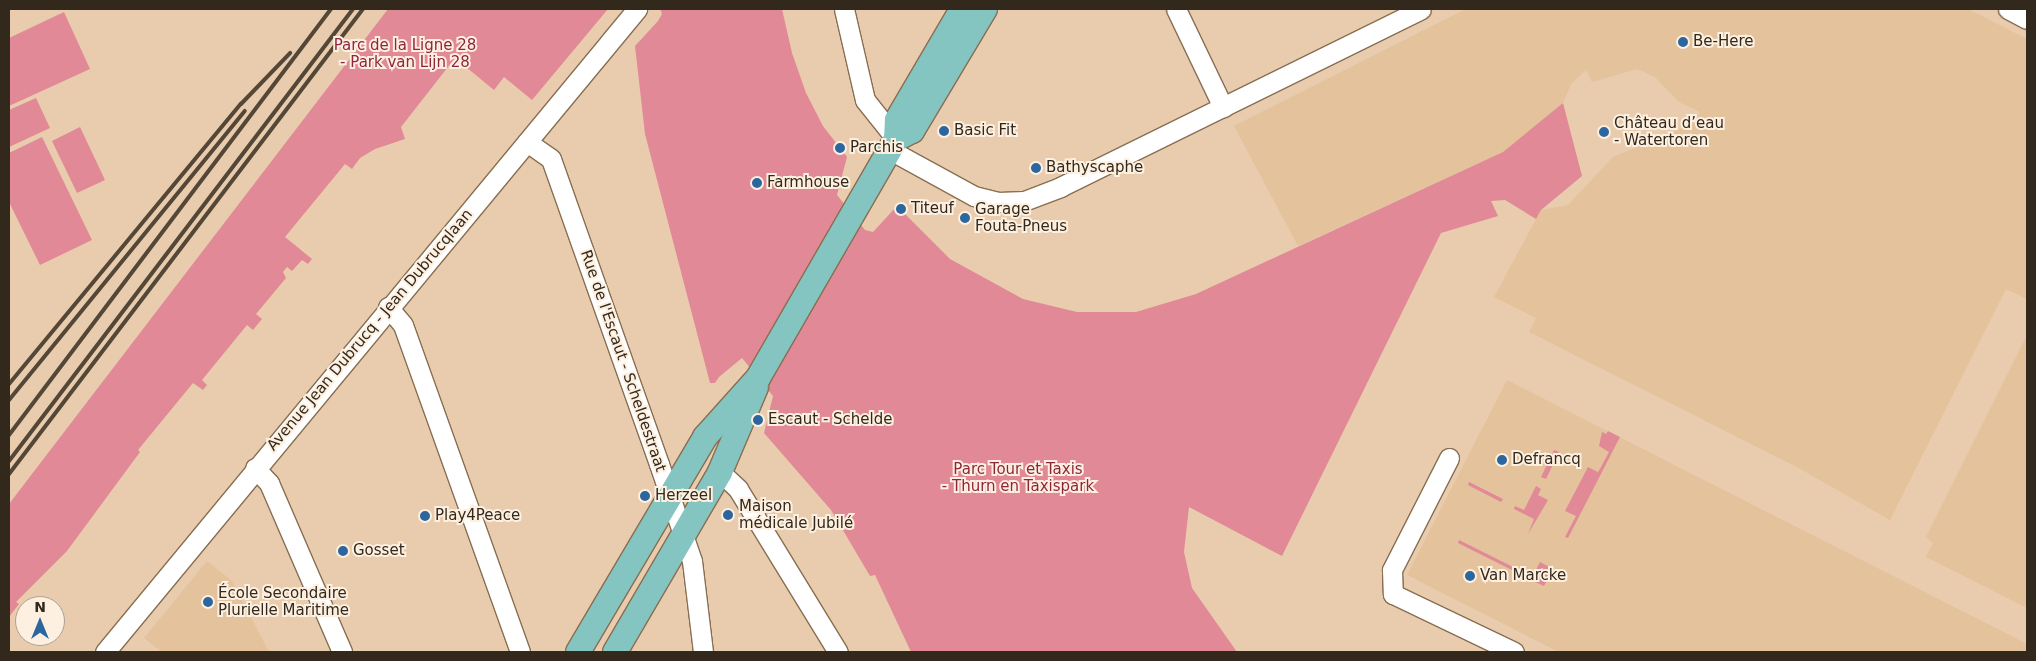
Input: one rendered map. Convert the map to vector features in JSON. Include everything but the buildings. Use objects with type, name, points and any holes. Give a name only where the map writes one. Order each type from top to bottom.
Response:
[{"type":"main road","points":[[615,652],[720,472],[758,378],[893,145],[897,120],[962,9]]},
{"type":"main road","points":[[893,145],[912,131],[984,9]]},
{"type":"main road","points":[[578,652],[705,437],[758,378]]},
{"type":"street","name":"Avenue Jean Dubrucq - Jean Dubrucqlaan","points":[[105,652],[388,307],[528,142],[637,9]]},
{"type":"street","points":[[844,9],[865,100],[893,145],[962,191],[986,200],[1011,203],[1060,188],[1418,9]]},
{"type":"street","points":[[1176,9],[1223,107]]},
{"type":"street","points":[[2008,9],[2027,19]]},
{"type":"street","name":"Rue de l'Escaut - Scheldestraat","points":[[528,142],[551,159],[670,495],[693,570],[703,652]]},
{"type":"street","points":[[388,307],[403,325],[520,652]]},
{"type":"street","points":[[1449,458],[1392,570],[1393,594],[1514,652]]},
{"type":"street","points":[[255,468],[269,483],[342,652]]},
{"type":"street","points":[[720,472],[738,489],[838,652]]},
{"type":"shaded area","points":[[1466,9],[1968,9],[2027,39],[2027,299],[2006,289],[1890,520],[1797,467],[1529,332],[1536,318],[1494,297],[1541,210],[1568,205],[1613,157],[1695,123],[1700,112],[1679,102],[1655,77],[1637,69],[1592,82],[1586,70],[1571,84],[1563,103],[1503,152],[1298,246],[1234,126]]},
{"type":"shaded area","points":[[2027,335],[2027,608],[1926,557],[1933,543],[1926,537]]},
{"type":"shaded area","points":[[1507,380],[2027,644],[2027,652],[1559,652],[1407,575]]},
{"type":"shaded area","name":"École Secondaire Plurielle Maritime","points":[[207,561],[232,581],[269,652],[162,652],[144,638]]},
{"type":"green space","name":"Parc de la Ligne 28 - Park van Lijn 28","points":[[388,9],[608,9],[532,100],[504,77],[494,90],[455,58],[401,127],[405,139],[375,149],[360,158],[352,169],[345,164],[285,237],[312,259],[308,264],[302,260],[292,271],[287,267],[283,272],[286,278],[256,314],[262,319],[253,330],[247,325],[202,380],[207,385],[203,390],[193,383],[138,450],[140,452],[67,551],[22,596],[15,596],[15,609],[9,617],[9,504]]},
{"type":"green space","name":"Parc Tour et Taxis - Thurn en Taxispark","points":[[660,9],[782,9],[792,53],[806,93],[823,126],[847,157],[837,195],[865,230],[873,232],[897,206],[950,259],[1023,299],[1077,312],[1136,312],[1196,294],[1503,152],[1563,103],[1582,176],[1541,210],[1536,219],[1505,200],[1491,201],[1498,216],[1441,233],[1282,556],[1189,507],[1184,552],[1192,588],[1237,652],[911,652],[875,575],[870,576],[831,510],[764,433],[773,396],[742,358],[719,377],[715,383],[710,383],[645,134],[635,46],[658,21],[662,14]]},
{"type":"green space","points":[[64,12],[90,69],[9,106],[9,38]]},
{"type":"green space","points":[[36,98],[50,128],[9,147],[9,110]]},
{"type":"green space","points":[[80,127],[105,180],[77,193],[52,141]]},
{"type":"green space","points":[[42,137],[92,240],[40,265],[9,202],[9,153]]},
{"type":"green space","points":[[1608,431],[1620,437],[1568,538],[1565,537],[1576,516],[1565,511],[1588,467],[1598,472],[1601,467],[1609,452],[1599,446],[1602,432],[1606,434]]},
{"type":"green space","points":[[1554,450],[1559,452],[1546,479],[1541,477]]},
{"type":"green space","points":[[1469,482],[1503,499],[1501,502],[1468,485]]},
{"type":"green space","points":[[1536,486],[1541,489],[1538,495],[1548,500],[1528,534],[1534,519],[1514,509],[1515,506],[1524,510]]},
{"type":"green space","points":[[1459,540],[1515,568],[1514,571],[1458,543]]},
{"type":"green space","points":[[1540,562],[1553,569],[1544,586],[1531,580]]},
{"type":"railway","points":[[9,435],[331,9]]},
{"type":"railway","points":[[9,461],[353,9]]},
{"type":"railway","points":[[9,474],[363,9]]},
{"type":"railway","points":[[9,384],[241,104],[290,53]]},
{"type":"railway","points":[[9,400],[245,111]]},
{"type":"place","name":"Be-Here","points":[[1683,42]]},
{"type":"place","name":"Basic Fit","points":[[944,131]]},
{"type":"place","name":"Château d’eau - Watertoren","points":[[1604,132]]},
{"type":"place","name":"Parchis","points":[[840,148]]},
{"type":"place","name":"Bathyscaphe","points":[[1036,168]]},
{"type":"place","name":"Farmhouse","points":[[757,183]]},
{"type":"place","name":"Titeuf","points":[[901,209]]},
{"type":"place","name":"Garage Fouta-Pneus","points":[[965,218]]},
{"type":"place","name":"Escaut - Schelde","points":[[758,420]]},
{"type":"place","name":"Defrancq","points":[[1502,460]]},
{"type":"place","name":"Herzeel","points":[[645,496]]},
{"type":"place","name":"Maison médicale Jubilé","points":[[728,515]]},
{"type":"place","name":"Play4Peace","points":[[425,516]]},
{"type":"place","name":"Gosset","points":[[343,551]]},
{"type":"place","name":"Van Marcke","points":[[1470,576]]},
{"type":"place","name":"École Secondaire Plurielle Maritime","points":[[208,602]]}]
